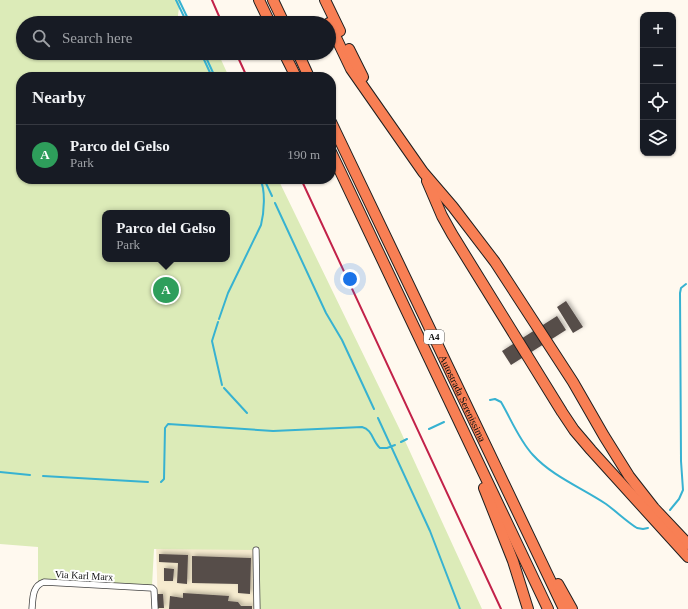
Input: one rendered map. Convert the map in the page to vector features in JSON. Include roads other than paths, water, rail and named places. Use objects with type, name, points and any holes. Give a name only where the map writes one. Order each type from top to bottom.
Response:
[{"type":"highway","points":[[259,0],[267,16]]},
{"type":"highway","points":[[272,0],[280,16]]},
{"type":"highway","points":[[318,0],[326,16]]},
{"type":"highway","points":[[325,0],[333,16]]},
{"type":"highway","points":[[336,22],[379,110]]},
{"type":"highway","points":[[336,38],[351,70],[423,172],[453,207],[495,262],[573,382],[629,476],[654,508],[688,544]]},
{"type":"highway","points":[[288,60],[294,72]]},
{"type":"highway","points":[[301,60],[307,72]]},
{"type":"highway","name":"Autostrada Serenissima","points":[[336,132],[564,609]]},
{"type":"highway","name":"Autostrada Serenissima","points":[[336,163],[548,609]]},
{"type":"highway","points":[[423,172],[442,216],[452,234],[574,430],[688,557]]},
{"type":"highway","points":[[443,388],[513,561],[528,609]]},
{"type":"highway","points":[[537,552],[563,592],[572,609]]},
{"type":"street","points":[[256,550],[257,609]]},
{"type":"street","name":"Via Karl Marx","points":[[32,609],[36,587],[44,582],[152,588],[154,590],[155,609]]},
{"type":"waterway","points":[[176,0],[184,16]]},
{"type":"waterway","points":[[179,0],[187,16]]},
{"type":"waterway","points":[[204,60],[210,72]]},
{"type":"waterway","points":[[207,60],[213,72]]},
{"type":"waterway","points":[[219,319],[228,293],[261,225],[264,208],[262,184]]},
{"type":"waterway","points":[[266,184],[272,196]]},
{"type":"waterway","points":[[275,203],[326,313],[342,340],[374,409]]},
{"type":"waterway","points":[[670,510],[679,499],[683,490],[681,461],[680,293],[681,288],[686,284]]},
{"type":"waterway","points":[[218,322],[212,341],[222,385]]},
{"type":"waterway","points":[[224,388],[247,413]]},
{"type":"waterway","points":[[490,400],[495,399],[501,402],[528,449],[549,469],[558,476],[606,504],[637,528],[648,528]]},
{"type":"waterway","points":[[378,418],[430,531],[460,609]]},
{"type":"waterway","points":[[429,429],[444,422]]},
{"type":"waterway","points":[[161,482],[164,479],[165,428],[168,424],[273,431],[362,427],[366,428],[380,448],[387,448],[395,445]]},
{"type":"waterway","points":[[401,442],[407,439]]},
{"type":"waterway","points":[[0,472],[30,475]]},
{"type":"waterway","points":[[43,476],[148,482]]},
{"type":"railway","points":[[212,0],[219,16]]},
{"type":"railway","points":[[239,60],[245,72]]},
{"type":"railway","points":[[303,184],[501,609]]},
{"type":"place","name":"Parco del Gelso","points":[[166,290]]}]
